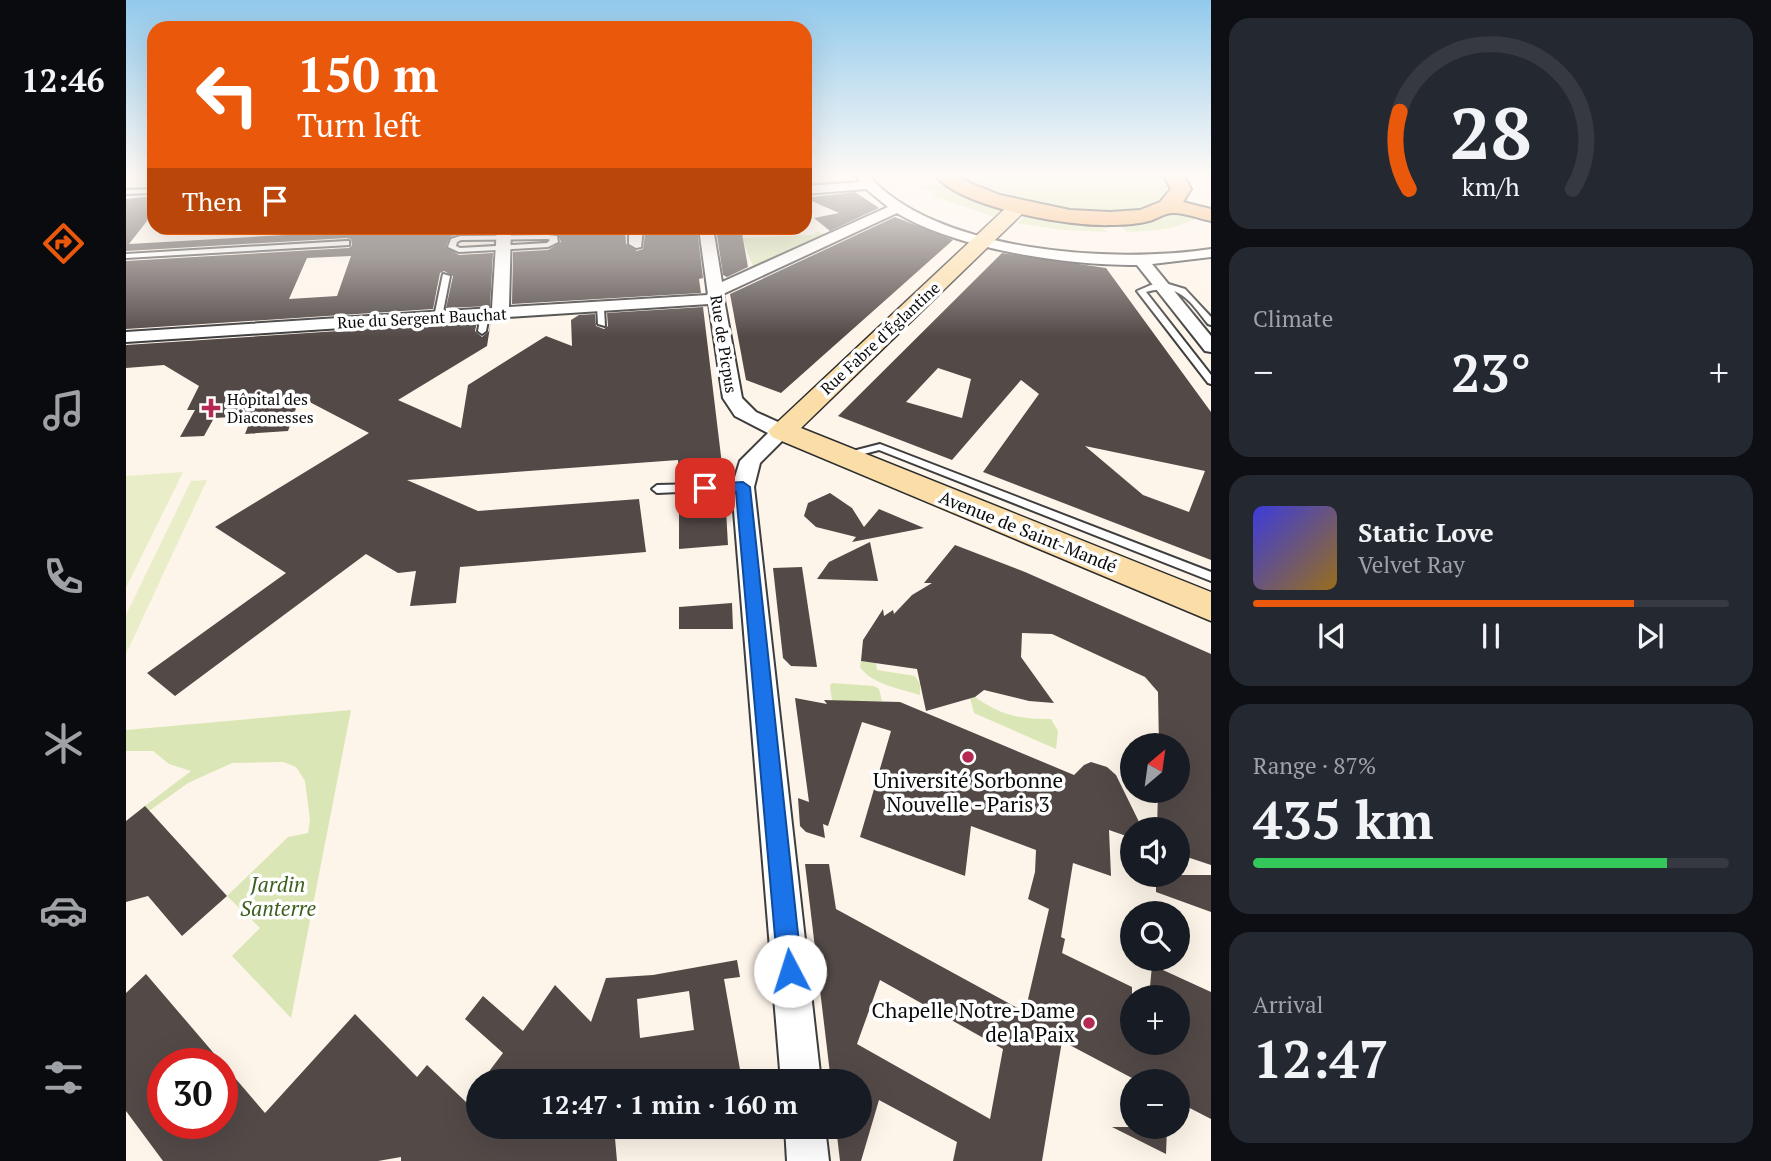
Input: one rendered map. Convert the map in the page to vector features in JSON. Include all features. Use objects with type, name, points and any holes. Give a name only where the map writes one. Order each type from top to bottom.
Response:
[{"type":"street","points":[[716,295],[856,228]]},
{"type":"street","points":[[944,228],[984,241],[1066,256],[1141,260],[1211,253]]},
{"type":"street","name":"Rue Fabre d'Églantine","points":[[744,478],[782,431],[997,228]]},
{"type":"street","points":[[636,235],[636,244]]},
{"type":"street","name":"Rue de Picpus","points":[[707,235],[729,387],[734,403],[738,410],[782,431]]},
{"type":"street","points":[[489,320],[504,237]]},
{"type":"street","points":[[1141,260],[1211,347]]},
{"type":"street","name":"Rue du Sergent Bauchat","points":[[126,337],[438,317],[489,320],[601,316],[716,295]]},
{"type":"street","name":"Avenue de Saint-Mandé","points":[[782,431],[1211,607]]},
{"type":"street","points":[[744,478],[800,1069]]},
{"type":"street","points":[[806,1139],[808,1161]]},
{"type":"lane","points":[[504,237],[460,238],[454,241],[452,247],[459,250],[504,237],[548,245],[554,242],[554,239],[548,237],[504,237]]},
{"type":"lane","points":[[126,256],[346,243]]},
{"type":"lane","points":[[438,317],[446,276]]},
{"type":"lane","points":[[1211,322],[1182,288],[1160,284],[1141,291],[1211,381]]},
{"type":"lane","name":"Avenue de Saint-Mandé","points":[[844,457],[880,447],[1211,577]]},
{"type":"lane","points":[[657,489],[744,478]]},
{"type":"green space","points":[[1050,228],[1103,228],[1107,232]]},
{"type":"green space","points":[[1124,228],[1165,228],[1154,230],[1127,232]]},
{"type":"green space","points":[[816,231],[826,234],[753,266],[742,238],[814,235]]},
{"type":"green space","points":[[183,472],[126,588],[126,476]]},
{"type":"green space","points":[[207,480],[126,654],[126,615],[191,481]]},
{"type":"green space","points":[[861,661],[876,663],[877,670],[915,676],[920,684],[920,695],[871,678],[860,667]]},
{"type":"green space","points":[[832,683],[874,686],[879,689],[882,701],[832,701]]},
{"type":"green space","points":[[975,697],[1011,715],[1051,719],[1058,731],[1056,749],[974,713],[970,698]]},
{"type":"green space","name":"Jardin Santerre","points":[[351,710],[291,1018],[232,956],[260,928],[227,896],[288,837],[308,833],[310,820],[305,781],[296,767],[283,762],[232,763],[188,783],[149,811],[145,806],[191,771],[169,764],[153,751],[126,751],[126,730]]},
{"type":"building","points":[[126,228],[141,228],[129,244],[285,235],[455,235],[450,237],[446,246],[459,255],[493,253],[490,306],[446,308],[453,276],[444,271],[440,273],[433,309],[126,329],[126,261],[349,248],[352,245],[351,239],[346,238],[126,251]],"holes":[[[351,256],[337,296],[289,299],[307,258]]]},
{"type":"building","points":[[871,228],[923,228],[953,240],[781,393],[746,380],[730,294]]},
{"type":"building","points":[[558,235],[625,235],[626,244],[637,251],[643,249],[645,235],[698,235],[703,278],[699,279],[701,293],[512,304],[513,252],[548,250],[561,242]]},
{"type":"building","points":[[717,235],[742,235],[748,267],[727,277],[723,275]]},
{"type":"building","points":[[1002,253],[1106,268],[1211,412],[1211,560],[983,472],[1039,394],[1021,380],[952,460],[838,416]],"holes":[[[938,368],[971,379],[962,418],[906,402]],[[1085,446],[1205,471],[1189,512],[1143,495]]]},
{"type":"building","points":[[703,307],[724,481],[679,482],[678,460],[407,480],[478,511],[639,499],[646,552],[460,567],[456,603],[410,606],[416,571],[398,573],[366,554],[175,696],[147,673],[286,573],[215,527],[369,433],[300,397],[288,431],[245,434],[252,416],[214,418],[204,436],[180,437],[195,410],[187,410],[199,386],[164,365],[126,368],[126,345],[477,322],[475,331],[482,337],[489,331],[491,321],[487,346],[398,400],[461,428],[468,385],[546,336],[572,346],[571,320],[579,315],[595,314],[596,326],[604,329],[608,326],[607,313]]},
{"type":"building","points":[[725,493],[728,545],[679,549],[679,495]]},
{"type":"building","points":[[830,493],[852,508],[864,527],[879,509],[924,528],[852,542],[856,537],[816,527],[804,516],[808,503]]},
{"type":"building","points":[[870,542],[878,581],[817,579],[829,562]]},
{"type":"building","points":[[955,545],[1025,572],[1211,654],[1211,865],[1190,858],[1190,817],[1157,817],[1158,803],[1190,803],[1190,733],[1159,733],[1158,692],[1145,677],[1052,634],[1022,633],[1021,657],[1054,703],[1029,701],[984,690],[975,697],[926,711],[917,669],[861,661],[863,640],[883,609],[884,616],[893,610],[894,614],[912,595],[932,583],[924,583]]},
{"type":"building","points":[[802,567],[817,667],[791,666],[783,658],[773,568]]},
{"type":"building","points":[[732,603],[733,629],[679,629],[679,607]]},
{"type":"building","points":[[795,698],[827,704],[824,700],[900,702],[1074,775],[1091,762],[1107,767],[1120,783],[1120,803],[1130,803],[1137,817],[1120,817],[1120,834],[1109,830],[1111,876],[1073,863],[1061,937],[1065,939],[1062,953],[1128,985],[1120,985],[1120,1055],[1190,1055],[1190,985],[1150,985],[1151,971],[1165,971],[1211,992],[1211,1119],[1190,1108],[1190,1069],[1120,1069],[1120,1072],[1062,1041],[1042,1161],[953,1161],[957,1142],[879,1100],[872,1124],[872,1069],[829,1069],[805,864],[829,864],[836,909],[1025,1012],[1049,909],[1028,899],[1035,872],[1036,850],[971,826],[965,876],[860,837],[891,731],[862,722],[828,826],[823,824],[825,838],[806,832],[800,826],[798,798],[809,802]],"holes":[[[880,980],[1003,1049],[990,1119],[857,1044]]]},
{"type":"building","points":[[145,806],[227,896],[182,936],[148,896],[126,902],[126,821]]},
{"type":"building","points":[[1190,875],[1211,875],[1211,912],[1190,904],[1190,901],[1181,901],[1156,892],[1156,887],[1190,887]]},
{"type":"building","points":[[737,960],[740,977],[724,979],[740,1069],[491,1069],[503,1053],[465,1019],[483,996],[523,1031],[555,985],[591,1022],[606,978],[653,975]],"holes":[[[689,991],[694,1030],[640,1038],[637,999]]]},
{"type":"building","points":[[146,974],[209,1048],[147,1048],[147,1139],[238,1139],[238,1081],[265,1113],[355,1014],[417,1077],[427,1065],[466,1102],[466,1139],[615,1139],[617,1161],[401,1161],[401,1157],[378,1161],[163,1161],[126,1111],[126,993]]},
{"type":"building","points":[[837,1139],[867,1139],[861,1161],[840,1161]]},
{"type":"building","points":[[1136,1139],[1167,1139],[1166,1154]]},
{"type":"place","name":"Hôpital des Diaconesses","points":[[211,408]]},
{"type":"place","name":"Université Sorbonne Nouvelle - Paris 3","points":[[968,757]]},
{"type":"place","name":"Chapelle Notre-Dame de la Paix","points":[[1089,1023]]},
{"type":"route","points":[[705,488],[743,487],[790,971]]}]
